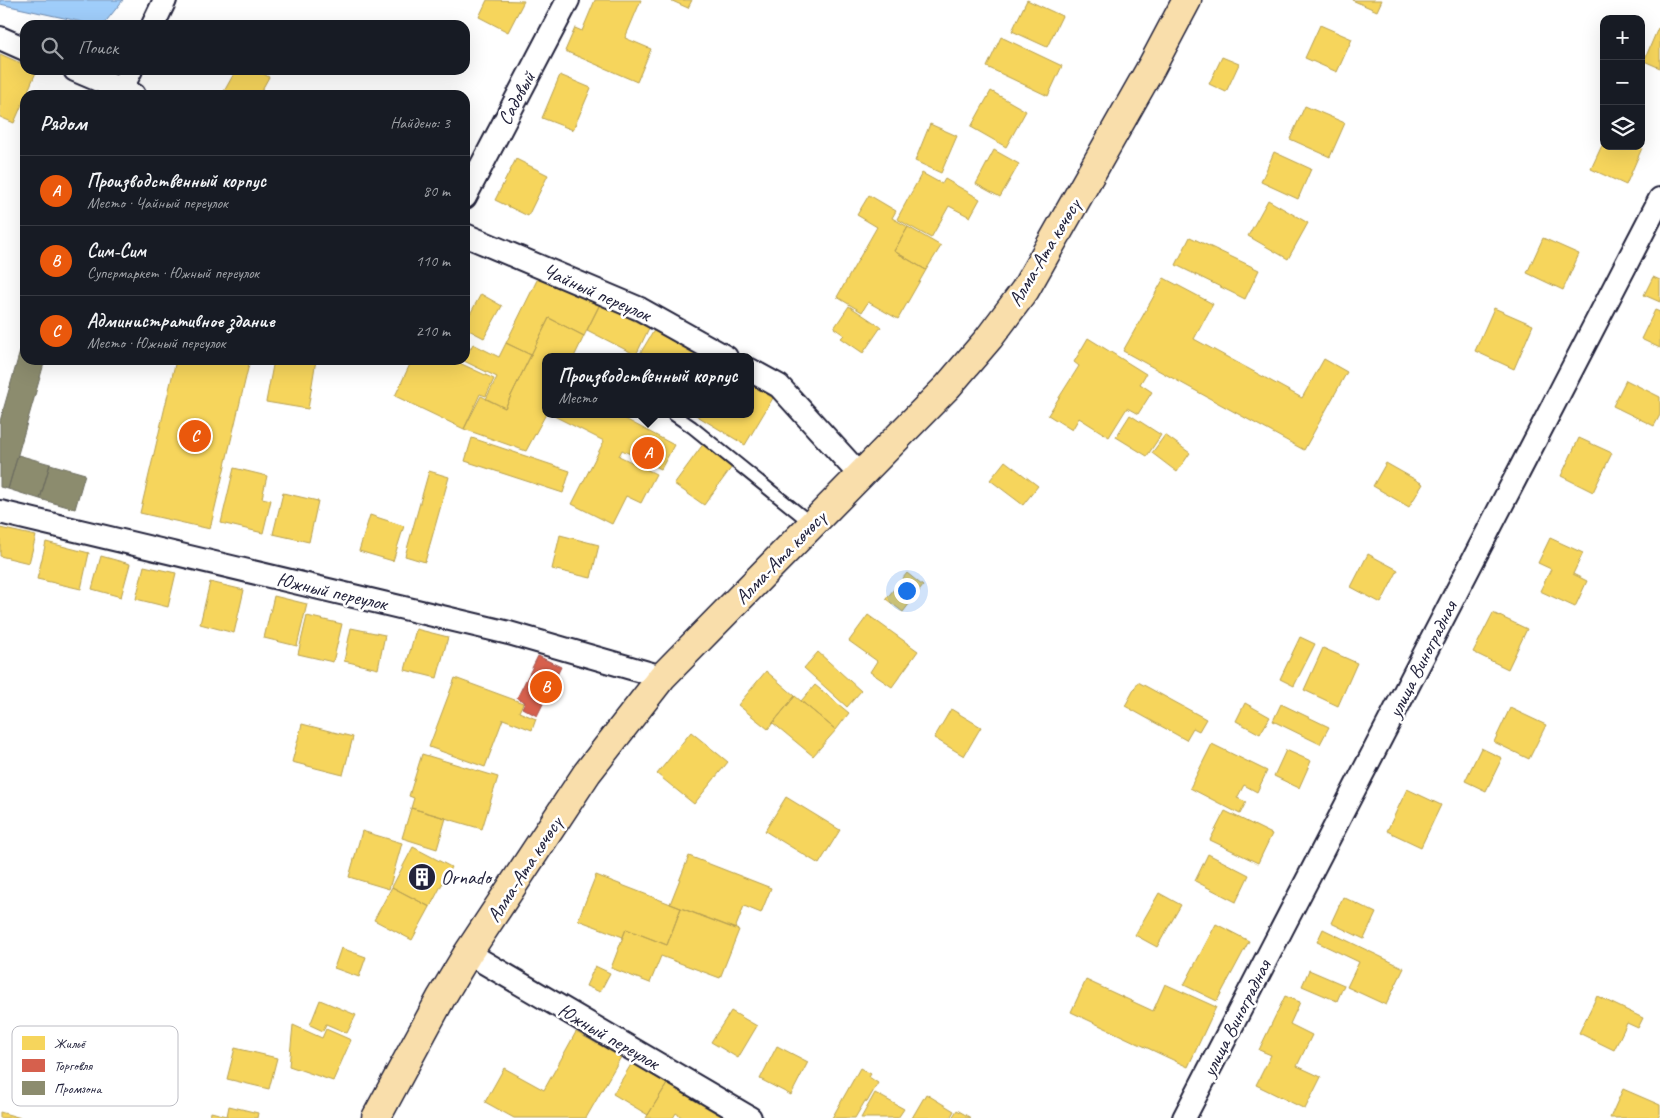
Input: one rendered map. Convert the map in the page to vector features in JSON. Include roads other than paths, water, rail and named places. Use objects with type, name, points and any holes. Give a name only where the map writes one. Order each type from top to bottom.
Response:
[{"type":"highway","name":"Алма-Ата көчөсү","points":[[376,1118],[468,953],[587,772],[662,677],[948,386],[990,338],[1025,290],[1152,66],[1187,0]]},
{"type":"street","points":[[156,20],[166,0]]},
{"type":"street","name":"Садовый","points":[[470,187],[568,0]]},
{"type":"street","points":[[0,38],[20,47]]},
{"type":"street","points":[[93,75],[129,85]]},
{"type":"street","name":"улица Виноградная","points":[[1184,1118],[1660,199]]},
{"type":"street","name":"Чайный переулок","points":[[470,238],[640,309],[719,353]]},
{"type":"street","points":[[754,372],[778,386],[860,475]]},
{"type":"street","name":"Южный переулок","points":[[0,512],[509,633],[662,677]]},
{"type":"street","name":"Южный переулок","points":[[468,953],[750,1118]]},
{"type":"lane","points":[[679,418],[812,524]]},
{"type":"water","points":[[0,0],[123,0],[107,20],[73,20],[0,4]]},
{"type":"place","name":"Административное здание","points":[[195,436]]},
{"type":"place","name":"Производственный корпус","points":[[648,453]]},
{"type":"place","name":"Сим-Сим","points":[[546,687]]},
{"type":"place","name":"Ornado","points":[[422,877]]}]
